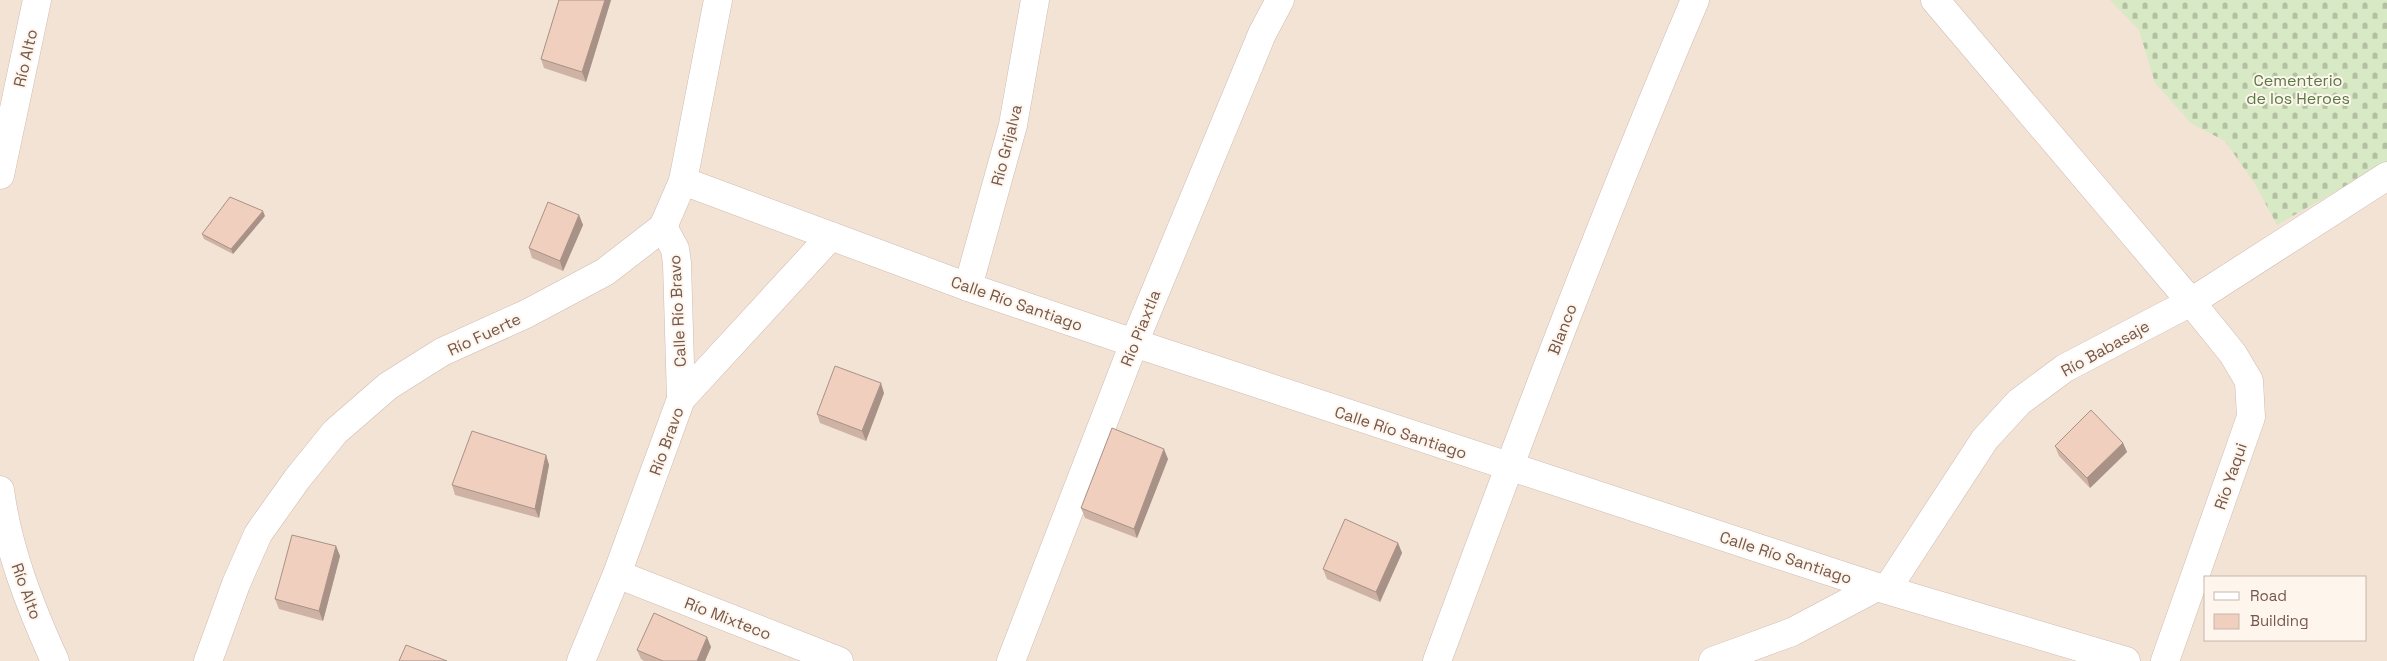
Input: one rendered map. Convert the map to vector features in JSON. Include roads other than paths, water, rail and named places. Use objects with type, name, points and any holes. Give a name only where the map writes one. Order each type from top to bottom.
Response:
[{"type":"street","name":"Río Alto","points":[[0,175],[36,0]]},
{"type":"street","name":"Río Fuerte","points":[[208,661],[236,584],[258,534],[297,479],[335,432],[388,386],[442,352],[526,314],[605,272],[663,226],[683,181],[718,0]]},
{"type":"street","name":"Río Grijalva","points":[[968,287],[1014,125],[1035,0]]},
{"type":"street","name":"Río Piaxtla","points":[[1011,661],[1134,344],[1262,34],[1280,0]]},
{"type":"street","name":"Blanco","points":[[1437,661],[1633,144],[1695,0]]},
{"type":"street","name":"Río Yaqui","points":[[1935,0],[2191,302],[2233,354],[2248,381],[2251,416],[2165,661]]},
{"type":"street","name":"Río Babasaje","points":[[1713,661],[1792,632],[1882,588],[1985,439],[2019,402],[2065,368],[2191,302],[2387,176]]},
{"type":"street","name":"Calle Río Santiago","points":[[683,181],[968,287],[1134,344],[1882,588],[2126,661]]},
{"type":"street","name":"Calle Río Bravo","points":[[663,226],[674,249],[677,263],[681,399]]},
{"type":"street","name":"Río Bravo","points":[[581,661],[617,574],[681,399],[831,236]]},
{"type":"street","name":"Río Alto","points":[[0,490],[4,522],[23,584],[55,661]]},
{"type":"street","name":"Río Mixteco","points":[[617,574],[839,661]]},
{"type":"park label","name":"Cementerio de los Heroes","points":[[2298,89]]}]
